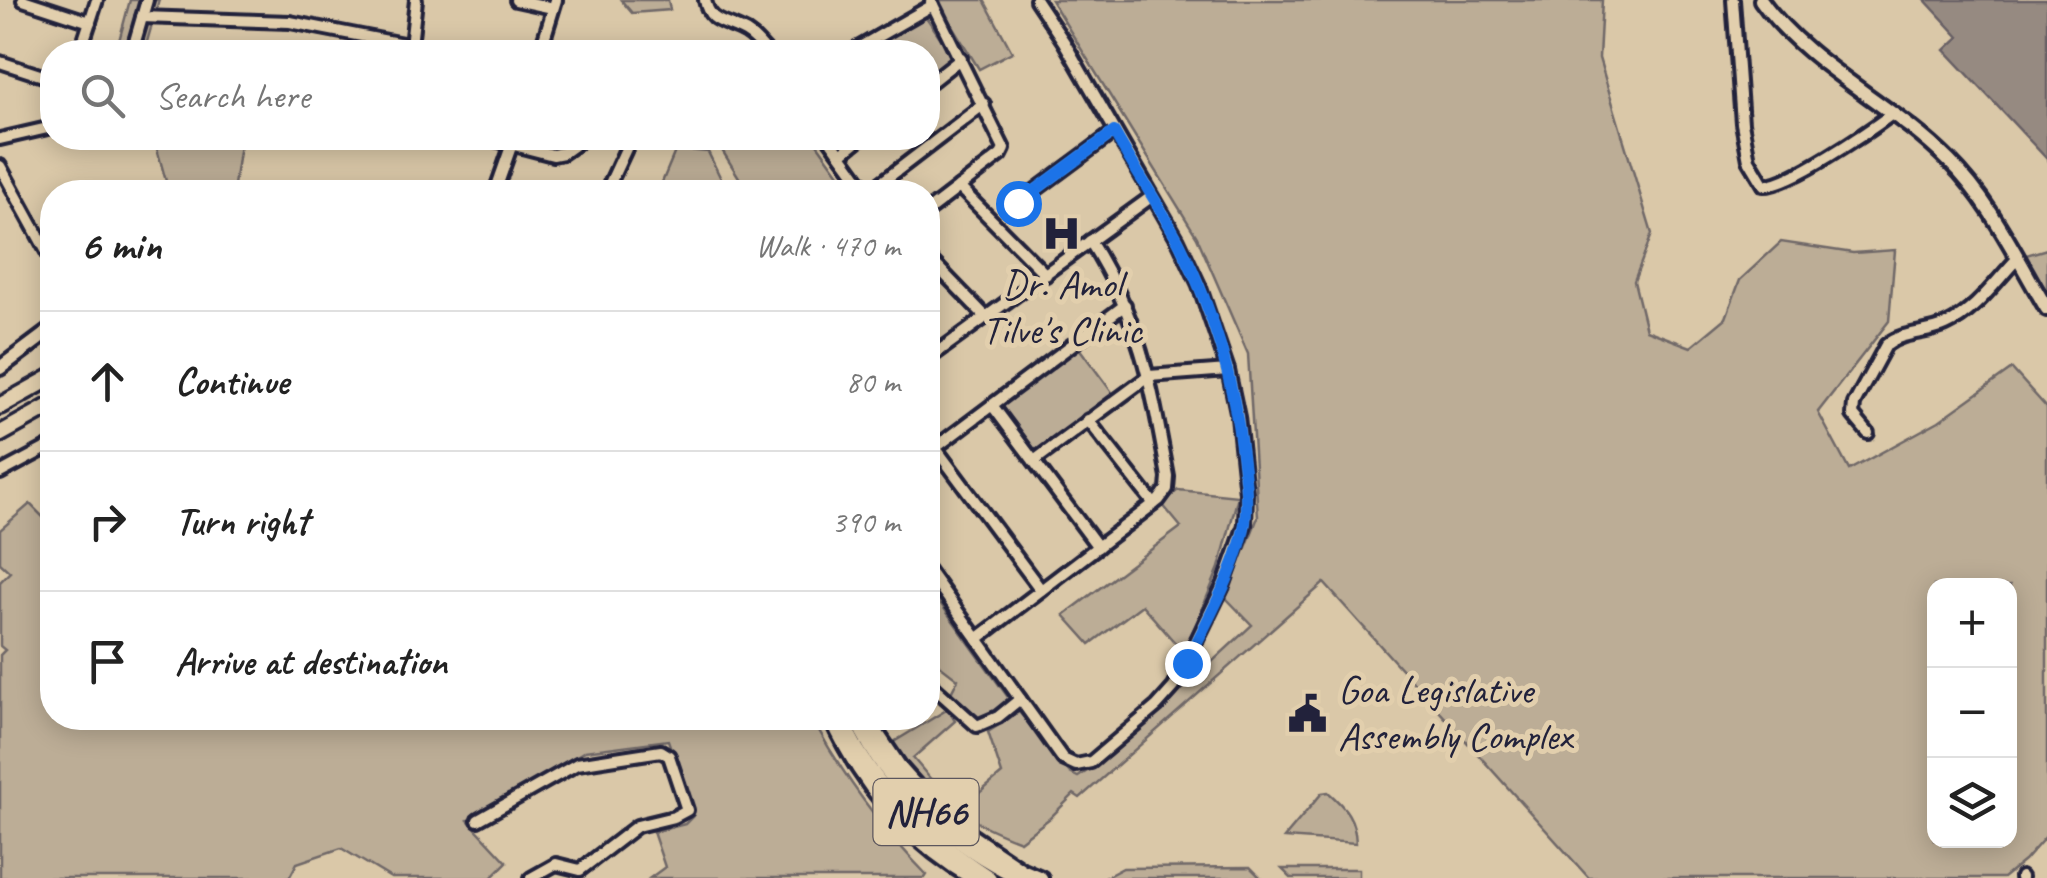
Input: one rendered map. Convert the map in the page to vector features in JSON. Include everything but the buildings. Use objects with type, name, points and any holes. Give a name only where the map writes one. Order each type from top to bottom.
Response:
[{"type":"highway","points":[[0,406],[40,383]]},
{"type":"highway","points":[[0,434],[40,412]]},
{"type":"highway","name":"NH66","points":[[847,730],[891,800],[940,847],[988,878]]},
{"type":"highway","name":"NH66","points":[[865,730],[903,790],[950,834],[1023,878]]},
{"type":"main road","points":[[1760,0],[1794,36],[1949,160],[1987,206],[2047,309]]},
{"type":"main road","points":[[0,368],[40,338]]},
{"type":"main road","points":[[837,730],[863,778],[903,827],[924,848],[972,878]]},
{"type":"main road","points":[[875,730],[902,770],[945,818],[1022,870],[1041,878]]},
{"type":"street","points":[[24,0],[90,22]]},
{"type":"street","points":[[84,40],[97,0]]},
{"type":"street","points":[[135,40],[147,0]]},
{"type":"street","points":[[412,40],[416,0]]},
{"type":"street","points":[[516,0],[555,4],[544,40]]},
{"type":"street","points":[[704,0],[708,13],[718,22],[742,30],[753,40]]},
{"type":"street","points":[[940,587],[1063,758],[1076,765],[1091,762],[1174,687],[1224,584],[1245,525],[1238,416],[1228,370],[1200,286],[1178,240],[1036,0]]},
{"type":"street","points":[[1733,0],[1742,123],[1749,160],[1764,184],[1772,186],[1892,114]]},
{"type":"street","points":[[871,40],[932,3],[1004,149],[940,202]]},
{"type":"street","points":[[142,17],[290,22],[381,40]]},
{"type":"street","points":[[940,74],[960,58]]},
{"type":"street","points":[[0,62],[40,75]]},
{"type":"street","points":[[940,138],[984,104]]},
{"type":"street","points":[[0,139],[40,130]]},
{"type":"street","points":[[1018,203],[1114,132]]},
{"type":"street","points":[[499,180],[510,150]]},
{"type":"street","points":[[540,150],[553,155],[568,150]]},
{"type":"street","points":[[612,180],[625,150]]},
{"type":"street","points":[[837,150],[860,180]]},
{"type":"street","points":[[840,154],[846,150]]},
{"type":"street","points":[[885,180],[924,150]]},
{"type":"street","points":[[0,166],[40,239]]},
{"type":"street","points":[[959,187],[1046,275]]},
{"type":"street","points":[[940,351],[1151,197]]},
{"type":"street","points":[[977,639],[1154,504],[1167,488],[1150,376],[1112,275],[1090,241]]},
{"type":"street","points":[[1868,432],[1853,415],[1854,404],[1886,345],[1894,338],[1956,320],[2016,259]]},
{"type":"street","points":[[940,269],[986,317]]},
{"type":"street","points":[[940,437],[992,405],[1125,305]]},
{"type":"street","points":[[1034,460],[1150,376],[1228,370]]},
{"type":"street","points":[[992,405],[1098,546]]},
{"type":"street","points":[[1088,420],[1154,504]]},
{"type":"street","points":[[0,473],[40,451]]},
{"type":"street","points":[[940,455],[1041,590]]},
{"type":"street","points":[[940,693],[977,726],[998,717],[1020,699]]},
{"type":"street","points":[[478,820],[577,764],[662,750],[669,756],[686,810],[637,826],[582,874],[556,864],[531,878]]},
{"type":"shaded area","points":[[130,0],[159,0],[147,40],[119,40]]},
{"type":"shaded area","points":[[621,0],[668,0],[670,10],[632,13]]},
{"type":"shaded area","points":[[936,0],[984,0],[1012,52],[979,69]]},
{"type":"shaded area","points":[[1051,0],[1602,0],[1599,58],[1652,234],[1634,281],[1646,330],[1691,347],[1726,318],[1740,280],[1781,242],[1853,253],[1895,250],[1889,321],[1818,412],[1849,470],[1939,421],[2012,369],[2047,408],[2047,835],[2003,878],[1589,878],[1324,583],[1080,798],[1074,794],[1020,841],[947,803],[892,743],[913,730],[940,730],[940,714],[948,709],[955,721],[913,758],[949,801],[972,799],[1002,774],[988,732],[1019,712],[1070,773],[1078,777],[1110,756],[1252,625],[1226,598],[1258,517],[1248,354],[1197,237]]},
{"type":"shaded area","points":[[1925,0],[2047,0],[2047,159],[1945,50],[1959,37]]},
{"type":"shaded area","points":[[924,14],[953,56],[940,66],[940,40],[883,40]]},
{"type":"shaded area","points":[[157,150],[239,150],[235,180],[166,180]]},
{"type":"shaded area","points":[[676,150],[687,150],[708,152],[722,180],[663,180]]},
{"type":"shaded area","points":[[722,150],[822,150],[843,180],[741,180]]},
{"type":"shaded area","points":[[2047,249],[2047,302],[2026,255]]},
{"type":"shaded area","points":[[1079,348],[1114,395],[1036,451],[1002,405]]},
{"type":"shaded area","points":[[1178,490],[1238,496],[1219,568],[1184,653],[1142,605],[1090,644],[1064,615],[1181,527],[1162,504]]},
{"type":"shaded area","points":[[30,504],[40,514],[40,730],[819,730],[864,801],[927,875],[650,878],[665,867],[653,832],[685,824],[694,815],[668,740],[585,751],[468,820],[507,862],[491,878],[391,878],[341,848],[297,863],[289,878],[0,878],[0,655],[5,650],[0,646],[0,582],[10,572],[0,563],[0,530]]},
{"type":"shaded area","points":[[940,603],[1010,700],[991,715],[977,719],[950,695],[958,679],[940,665]]},
{"type":"shaded area","points":[[1328,792],[1348,814],[1356,843],[1284,838],[1322,793]]},
{"type":"shaded area","points":[[1250,867],[1261,878],[1104,878],[1123,868]]},
{"type":"shaded area","points":[[1282,869],[1359,869],[1359,878],[1291,878]]},
{"type":"place","name":"Dr. Amol Tilve's Clinic","points":[[1062,234]]},
{"type":"place","name":"Goa Legislative Assembly Complex","points":[[1308,713]]},
{"type":"route","points":[[1018,203],[1114,132],[1178,240],[1200,286],[1228,370],[1238,416],[1246,493],[1245,525],[1224,584],[1187,663]]}]
